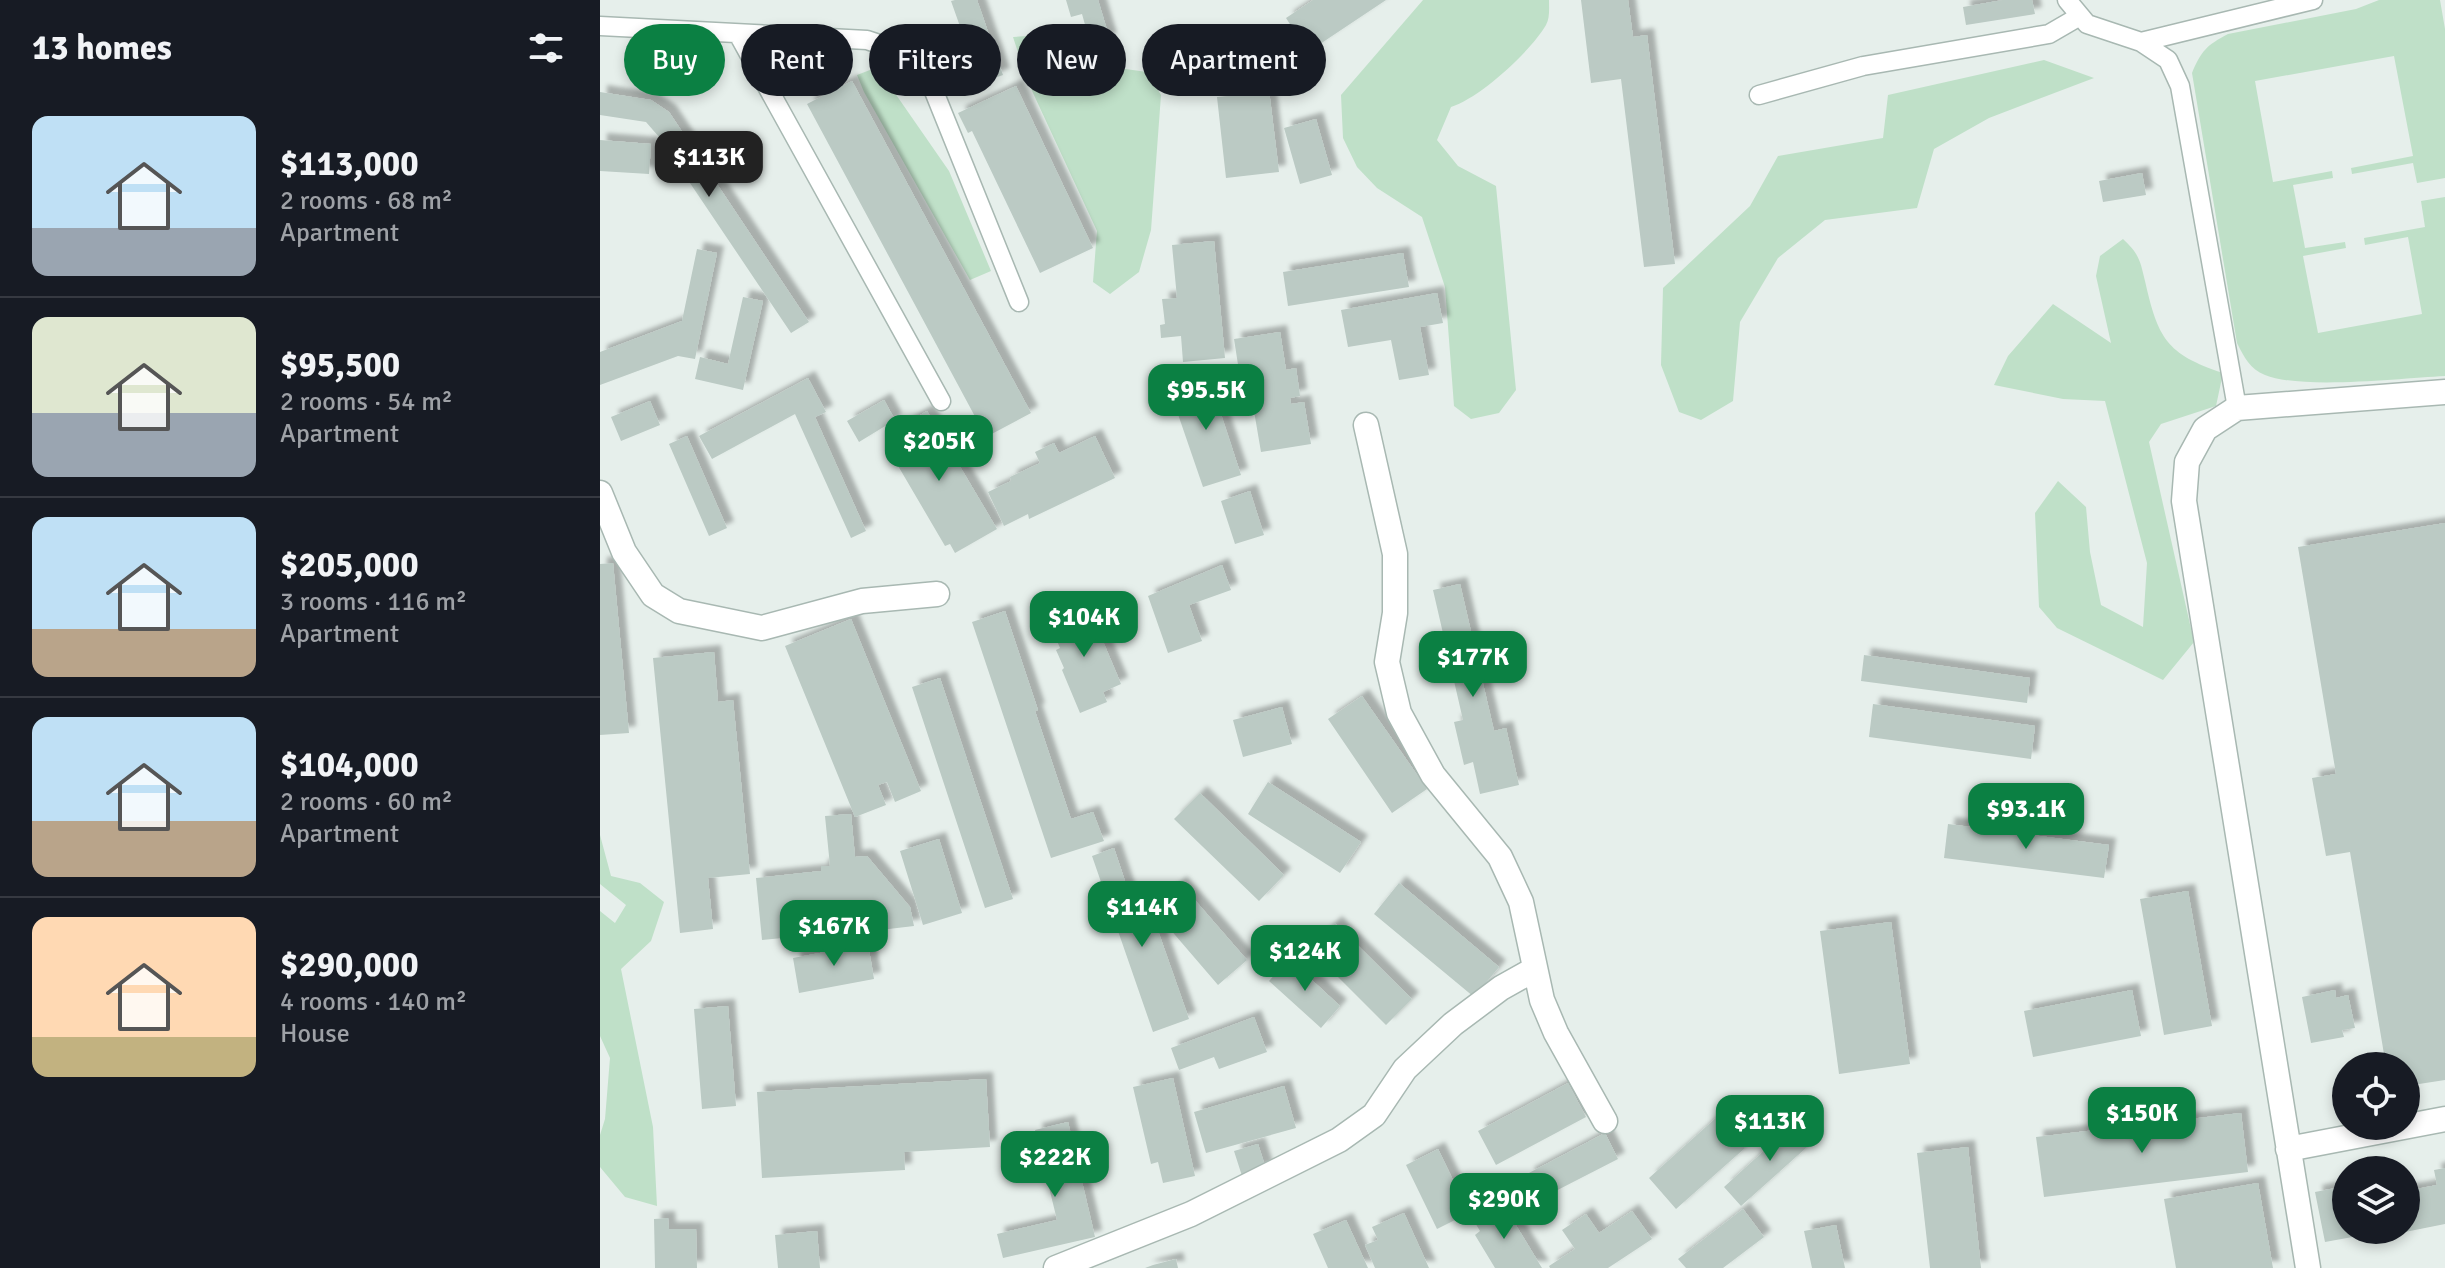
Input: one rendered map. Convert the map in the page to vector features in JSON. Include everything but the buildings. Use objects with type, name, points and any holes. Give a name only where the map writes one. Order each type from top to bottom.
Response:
[{"type":"street","points":[[2308,1268],[2184,501],[2187,462],[2205,429],[2237,408],[2445,392]]},
{"type":"street","points":[[1366,425],[1395,554],[1395,613],[1387,662],[1399,713],[1433,775],[1500,857],[1521,902],[1542,1000],[1556,1033],[1605,1121]]},
{"type":"street","points":[[600,493],[624,552],[645,584],[653,595],[679,611],[762,628],[862,601],[937,594]]},
{"type":"street","points":[[1056,1268],[1191,1214],[1339,1140],[1374,1115],[1405,1069],[1453,1024],[1501,988],[1535,969]]},
{"type":"street","points":[[2288,1149],[2445,1119]]},
{"type":"lane","points":[[2067,0],[2087,24],[2141,42],[2168,60],[2180,86],[2237,408]]},
{"type":"lane","points":[[2141,42],[2313,0]]},
{"type":"lane","points":[[1759,95],[1863,66],[2049,34],[2080,16]]},
{"type":"lane","points":[[600,26],[867,40],[903,52],[929,79],[1019,302]]},
{"type":"lane","points":[[738,34],[941,401]]},
{"type":"green space","points":[[1423,0],[1549,0],[1548,19],[1539,36],[1490,84],[1451,107],[1437,140],[1458,166],[1496,186],[1516,390],[1499,413],[1471,419],[1454,406],[1445,287],[1422,217],[1377,188],[1357,167],[1343,138],[1341,95]]},
{"type":"green space","points":[[2379,0],[2440,0],[2445,29],[2445,178],[2417,183],[2413,163],[2352,174],[2351,168],[2413,156],[2394,56],[2255,81],[2273,182],[2332,171],[2333,178],[2293,185],[2305,248],[2345,242],[2346,248],[2303,256],[2318,333],[2422,314],[2408,237],[2365,245],[2364,238],[2425,227],[2421,201],[2445,197],[2445,376],[2303,382],[2265,375],[2251,366],[2237,343],[2192,73],[2206,49],[2228,34],[2356,9]]},
{"type":"green space","points":[[2044,60],[2094,78],[1989,118],[1934,149],[1917,208],[1825,220],[1778,258],[1740,322],[1733,401],[1701,420],[1679,412],[1661,365],[1663,288],[1750,206],[1778,156],[1883,138],[1888,95]]},
{"type":"green space","points":[[1126,69],[1142,71],[1142,96],[1161,96],[1151,230],[1139,272],[1110,294],[1093,282],[1097,231],[1034,96],[1126,96]]},
{"type":"green space","points":[[869,70],[869,96],[897,96],[949,171],[991,271],[970,280],[857,75]]},
{"type":"green space","points":[[2123,239],[2138,258],[2155,317],[2168,341],[2189,359],[2223,373],[2216,406],[2161,424],[2149,442],[2194,642],[2163,680],[2057,628],[2039,607],[2035,513],[2058,481],[2086,507],[2090,552],[2101,605],[2143,627],[2147,563],[2105,401],[2063,399],[1994,385],[2008,356],[2053,304],[2111,343],[2096,276],[2100,256]]},
{"type":"green space","points":[[600,835],[611,876],[640,883],[664,902],[651,941],[621,969],[653,1127],[657,1206],[625,1197],[600,1167],[600,1135],[605,1119],[610,1058],[600,1036],[600,911],[615,923],[626,905],[600,884]]}]
